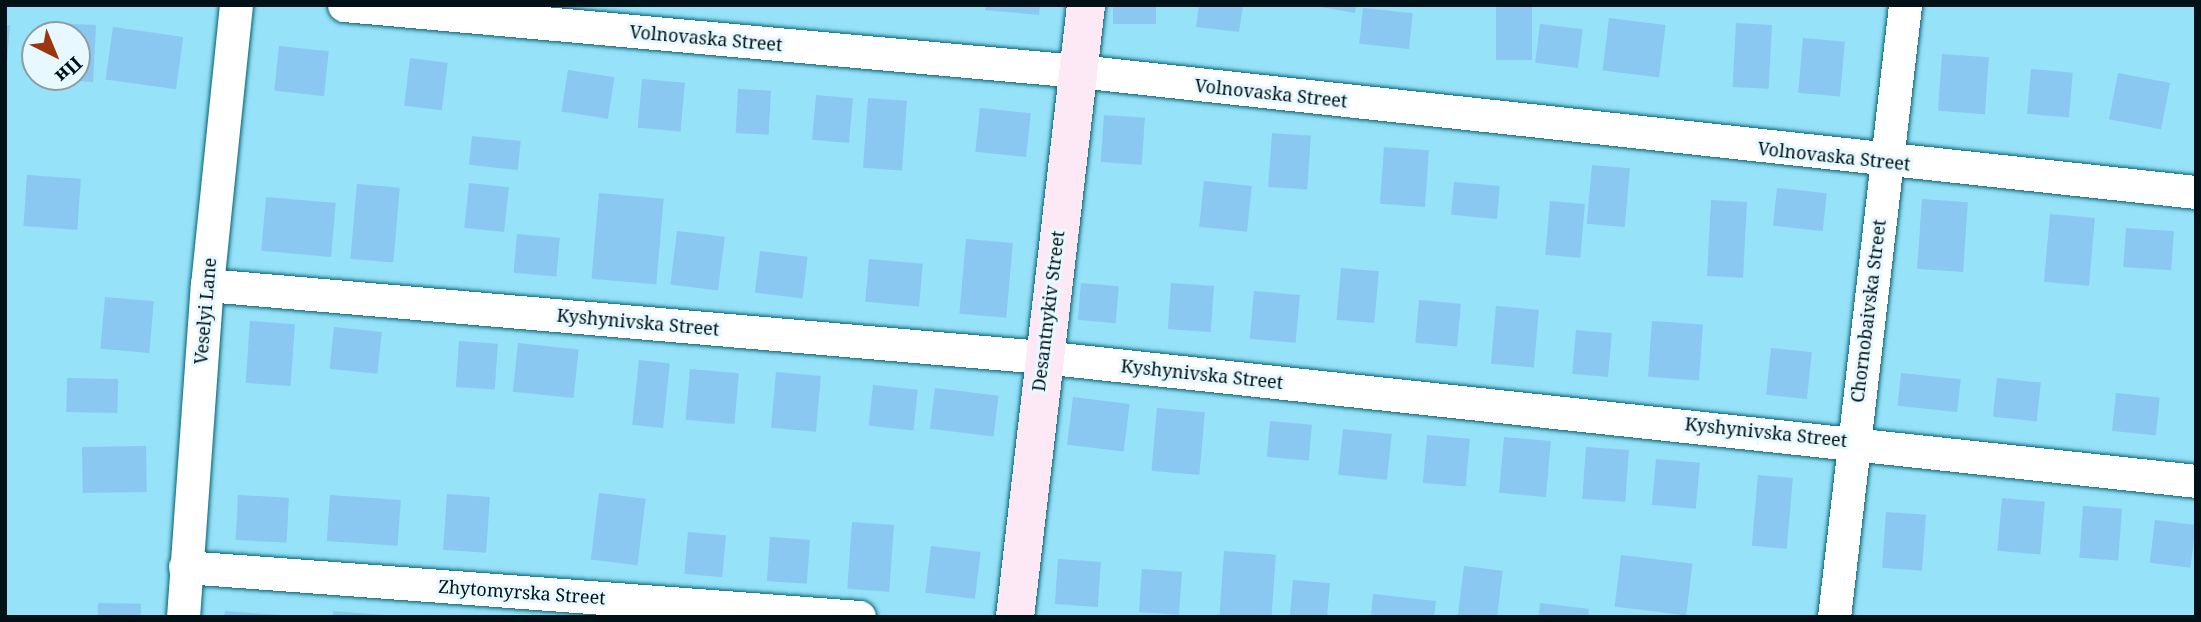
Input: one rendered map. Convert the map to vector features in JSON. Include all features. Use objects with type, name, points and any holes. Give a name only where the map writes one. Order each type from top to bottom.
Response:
[{"type":"street","name":"Veselyi Lane","points":[[183,617],[207,285],[236,5]]},
{"type":"street","name":"Volnovaska Street","points":[[344,5],[1078,71],[1885,162],[2196,192]]},
{"type":"street","name":"Desantnykiv Street","points":[[1015,617],[1042,358],[1086,5]]},
{"type":"street","name":"Chornobaivska Street","points":[[1834,617],[1905,5]]},
{"type":"street","name":"Kyshynivska Street","points":[[207,285],[1042,358],[1853,441],[2196,481]]},
{"type":"street","name":"Zhytomyrska Street","points":[[185,567],[859,617]]},
{"type":"building","points":[[986,5],[1040,5],[1039,15],[985,10]]},
{"type":"building","points":[[1113,5],[1156,5],[1156,24],[1113,24]]},
{"type":"building","points":[[1199,5],[1243,5],[1239,32],[1196,27]]},
{"type":"building","points":[[1310,5],[1356,5],[1355,13]]},
{"type":"building","points":[[1496,5],[1532,5],[1532,60],[1496,60]]},
{"type":"building","points":[[1363,8],[1413,13],[1409,49],[1359,44]]},
{"type":"building","points":[[1609,18],[1666,25],[1659,78],[1603,71]]},
{"type":"building","points":[[1736,23],[1772,25],[1769,89],[1733,87]]},
{"type":"building","points":[[1540,24],[1583,29],[1578,68],[1535,63]]},
{"type":"building","points":[[5,25],[10,25],[7,62],[5,62]]},
{"type":"building","points":[[91,25],[96,25],[91,82]]},
{"type":"building","points":[[113,27],[183,37],[176,89],[106,79]]},
{"type":"building","points":[[1803,38],[1845,42],[1840,96],[1798,93]]},
{"type":"building","points":[[279,46],[329,51],[324,96],[274,91]]},
{"type":"building","points":[[1942,54],[1989,57],[1985,114],[1938,111]]},
{"type":"building","points":[[410,58],[448,63],[442,110],[404,106]]},
{"type":"building","points":[[2031,69],[2073,73],[2069,117],[2027,114]]},
{"type":"building","points":[[568,70],[614,77],[608,119],[561,111]]},
{"type":"building","points":[[2118,73],[2170,83],[2161,129],[2109,119]]},
{"type":"building","points":[[642,79],[685,83],[681,132],[638,128]]},
{"type":"building","points":[[738,89],[771,91],[769,135],[736,133]]},
{"type":"building","points":[[816,95],[853,98],[849,143],[812,140]]},
{"type":"building","points":[[868,98],[907,101],[902,171],[863,168]]},
{"type":"building","points":[[980,108],[1031,113],[1026,157],[975,152]]},
{"type":"building","points":[[1104,115],[1145,118],[1142,165],[1101,162]]},
{"type":"building","points":[[1272,133],[1311,136],[1307,190],[1268,187]]},
{"type":"building","points":[[472,136],[521,141],[518,170],[469,165]]},
{"type":"building","points":[[1384,147],[1429,150],[1425,207],[1380,204]]},
{"type":"building","points":[[1592,165],[1630,168],[1625,227],[1587,224]]},
{"type":"building","points":[[27,175],[81,179],[77,230],[23,226]]},
{"type":"building","points":[[1204,181],[1252,186],[1247,232],[1199,227]]},
{"type":"building","points":[[1454,182],[1500,186],[1497,219],[1451,215]]},
{"type":"building","points":[[469,183],[509,187],[504,232],[464,228]]},
{"type":"building","points":[[357,184],[400,188],[393,262],[350,259]]},
{"type":"building","points":[[1777,188],[1827,193],[1823,231],[1773,226]]},
{"type":"building","points":[[599,193],[664,199],[656,284],[592,279]]},
{"type":"building","points":[[266,197],[336,203],[331,257],[261,251]]},
{"type":"building","points":[[1922,199],[1968,202],[1963,272],[1917,269]]},
{"type":"building","points":[[1711,200],[1747,202],[1743,278],[1707,276]]},
{"type":"building","points":[[1550,201],[1585,204],[1580,258],[1545,255]]},
{"type":"building","points":[[2050,214],[2095,218],[2089,286],[2044,282]]},
{"type":"building","points":[[2126,228],[2174,231],[2171,270],[2123,267]]},
{"type":"building","points":[[677,231],[725,237],[718,290],[670,285]]},
{"type":"building","points":[[517,234],[560,238],[556,277],[514,273]]},
{"type":"building","points":[[966,239],[1013,243],[1006,318],[959,314]]},
{"type":"building","points":[[760,251],[808,257],[803,299],[755,293]]},
{"type":"building","points":[[869,259],[923,264],[919,307],[865,302]]},
{"type":"building","points":[[1341,268],[1379,271],[1374,323],[1336,320]]},
{"type":"building","points":[[1081,283],[1119,286],[1116,323],[1078,320]]},
{"type":"building","points":[[1171,283],[1214,286],[1211,332],[1168,329]]},
{"type":"building","points":[[1254,291],[1300,295],[1296,343],[1250,339]]},
{"type":"building","points":[[105,297],[154,301],[149,353],[100,349]]},
{"type":"building","points":[[1419,300],[1461,304],[1457,346],[1415,343]]},
{"type":"building","points":[[1496,306],[1539,310],[1534,368],[1491,364]]},
{"type":"building","points":[[250,321],[295,324],[291,386],[246,383]]},
{"type":"building","points":[[1652,321],[1703,325],[1699,380],[1648,377]]},
{"type":"building","points":[[334,327],[382,332],[377,374],[330,369]]},
{"type":"building","points":[[1576,330],[1612,333],[1608,377],[1572,374]]},
{"type":"building","points":[[459,341],[498,344],[495,390],[456,387]]},
{"type":"building","points":[[518,343],[579,349],[574,398],[513,392]]},
{"type":"building","points":[[1771,348],[1812,352],[1807,399],[1766,395]]},
{"type":"building","points":[[639,360],[670,363],[663,428],[632,425]]},
{"type":"building","points":[[690,369],[739,373],[734,424],[686,420]]},
{"type":"building","points":[[776,372],[821,376],[816,432],[771,428]]},
{"type":"building","points":[[1901,373],[1961,379],[1957,412],[1898,406]]},
{"type":"building","points":[[67,378],[118,379],[117,413],[66,412]]},
{"type":"building","points":[[1997,378],[2041,383],[2037,421],[1993,417]]},
{"type":"building","points":[[873,385],[918,390],[913,430],[869,426]]},
{"type":"building","points":[[935,388],[999,396],[994,436],[930,429]]},
{"type":"building","points":[[2116,393],[2160,398],[2156,435],[2112,431]]},
{"type":"building","points":[[1073,397],[1130,404],[1124,452],[1067,445]]},
{"type":"building","points":[[1157,408],[1205,412],[1199,475],[1152,471]]},
{"type":"building","points":[[1270,421],[1312,425],[1309,461],[1267,457]]},
{"type":"building","points":[[1343,429],[1392,434],[1387,480],[1338,475]]},
{"type":"building","points":[[1427,435],[1470,439],[1466,487],[1423,483]]},
{"type":"building","points":[[1504,437],[1551,441],[1546,497],[1499,493]]},
{"type":"building","points":[[146,446],[147,492],[83,493],[82,447]]},
{"type":"building","points":[[1586,447],[1629,450],[1625,502],[1582,499]]},
{"type":"building","points":[[1656,459],[1700,463],[1696,509],[1652,505]]},
{"type":"building","points":[[1758,475],[1793,478],[1787,549],[1752,546]]},
{"type":"building","points":[[599,493],[646,499],[637,565],[591,560]]},
{"type":"building","points":[[447,494],[490,497],[486,553],[443,550]]},
{"type":"building","points":[[238,495],[289,498],[287,543],[236,540]]},
{"type":"building","points":[[330,495],[401,500],[398,546],[327,541]]},
{"type":"building","points":[[2002,498],[2045,502],[2040,555],[1997,551]]},
{"type":"building","points":[[2083,506],[2122,509],[2118,561],[2079,558]]},
{"type":"building","points":[[1886,512],[1926,515],[1922,571],[1882,568]]},
{"type":"building","points":[[2155,520],[2196,525],[2190,568],[2150,563]]},
{"type":"building","points":[[852,522],[894,525],[889,592],[847,589]]},
{"type":"building","points":[[688,532],[726,535],[722,577],[684,574]]},
{"type":"building","points":[[770,537],[810,540],[807,584],[767,581]]},
{"type":"building","points":[[931,546],[981,552],[975,599],[925,593]]},
{"type":"building","points":[[1224,551],[1276,555],[1272,617],[1219,617]]},
{"type":"building","points":[[1621,555],[1692,564],[1686,615],[1615,607]]},
{"type":"building","points":[[1058,559],[1101,562],[1098,607],[1055,604]]},
{"type":"building","points":[[1464,566],[1503,571],[1497,617],[1458,617]]},
{"type":"building","points":[[1142,569],[1182,572],[1179,615],[1139,612]]},
{"type":"building","points":[[1293,580],[1330,583],[1327,617],[1290,617]]},
{"type":"building","points":[[1373,594],[1436,601],[1434,617],[1371,617]]},
{"type":"building","points":[[98,603],[141,604],[141,617],[98,617]]},
{"type":"building","points":[[1540,603],[1589,609],[1588,617],[1539,617]]},
{"type":"building","points":[[225,611],[279,615],[279,617],[224,617]]},
{"type":"building","points":[[333,611],[384,615],[384,617],[333,617]]}]
